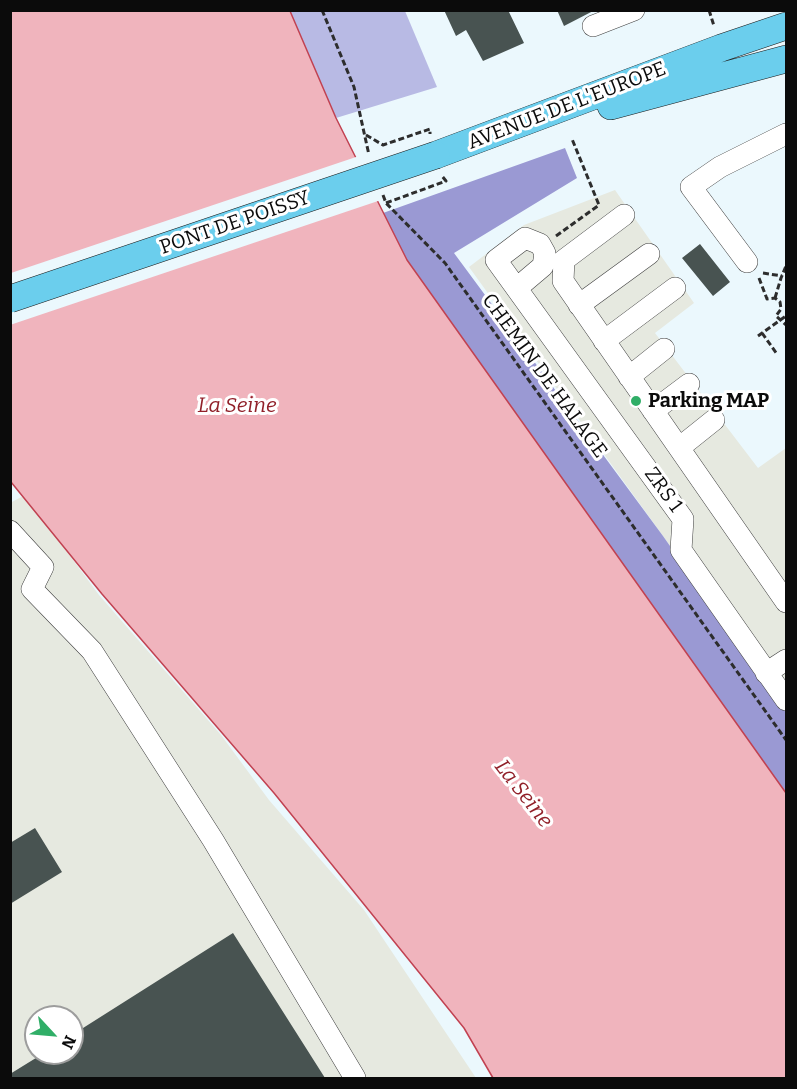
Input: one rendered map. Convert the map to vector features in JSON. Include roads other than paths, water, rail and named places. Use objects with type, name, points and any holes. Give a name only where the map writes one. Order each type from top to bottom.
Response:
[{"type":"main road","name":"AVENUE DE L'EUROPE","points":[[442,152],[786,26]]},
{"type":"main road","name":"AVENUE DE L'EUROPE","points":[[442,152],[785,58]]},
{"type":"main road","name":"PONT DE POISSY","points":[[10,299],[442,152]]},
{"type":"lane","points":[[593,26],[634,10]]},
{"type":"lane","points":[[747,262],[691,187],[720,166],[786,134]]},
{"type":"lane","points":[[624,215],[564,260],[563,281],[786,602]]},
{"type":"lane","points":[[579,305],[649,254]]},
{"type":"lane","name":"ZRS 1","points":[[517,288],[683,519],[681,550],[786,700]]},
{"type":"lane","points":[[604,341],[675,288]]},
{"type":"lane","points":[[629,377],[664,350]]},
{"type":"lane","points":[[653,411],[689,384]]},
{"type":"lane","points":[[679,448],[714,420]]},
{"type":"lane","points":[[10,531],[42,567],[32,589],[93,651],[213,840],[355,1078]]},
{"type":"lane","points":[[766,673],[786,660]]},
{"type":"water","name":"La Seine","points":[[10,11],[290,11],[336,118],[407,260],[786,793],[786,1078],[493,1078],[464,1028],[274,793],[102,594],[11,482]]},
{"type":"place","name":"Parking MAP","points":[[636,401]]}]
